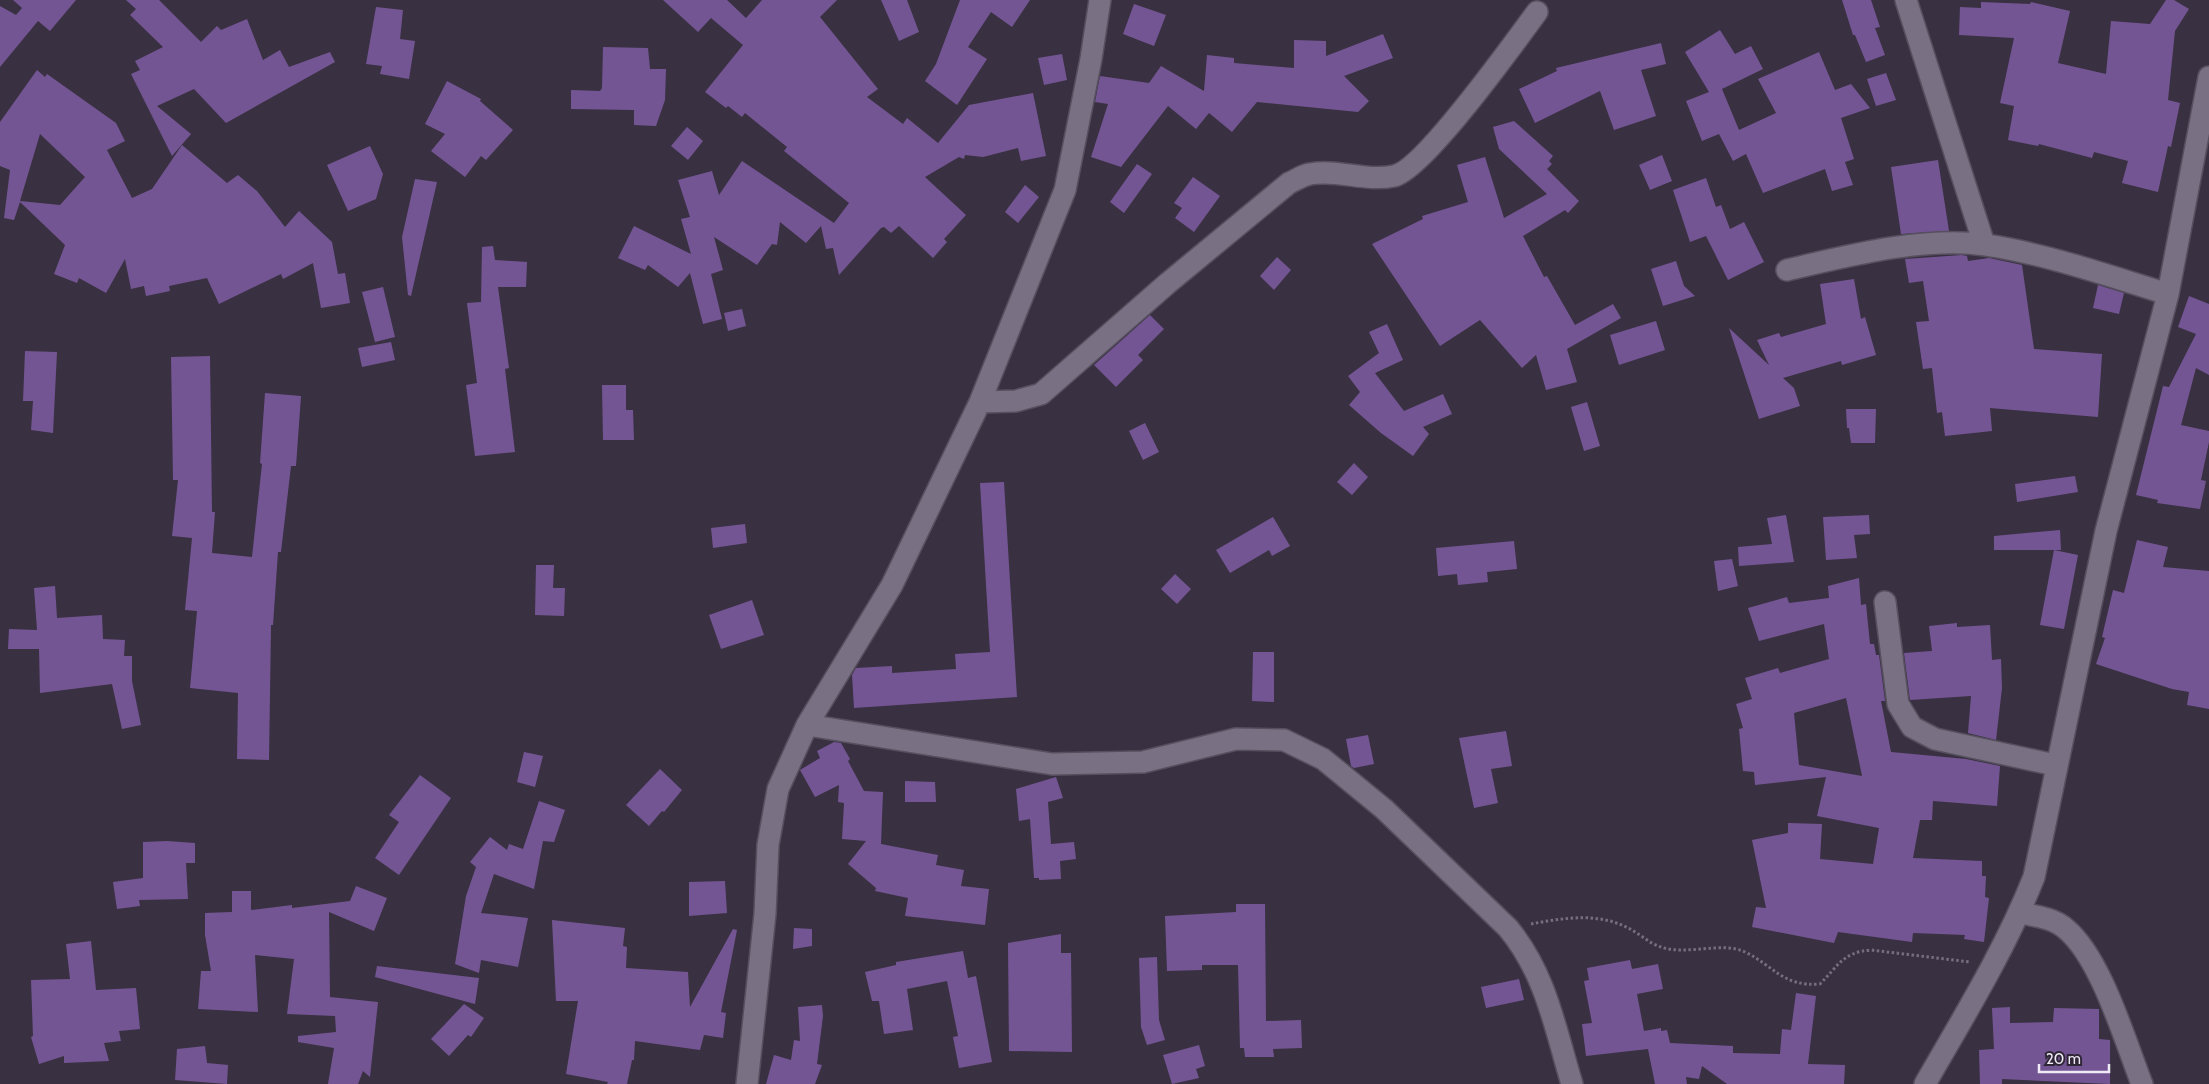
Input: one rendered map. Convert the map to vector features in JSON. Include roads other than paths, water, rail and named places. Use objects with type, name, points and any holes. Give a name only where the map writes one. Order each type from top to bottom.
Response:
[{"type":"street","points":[[747,1084],[765,914],[768,845],[778,789],[807,724],[892,585],[980,402],[1065,190],[1091,59],[1100,0]]},
{"type":"street","points":[[1906,0],[1984,244]]},
{"type":"street","points":[[980,402],[1016,401],[1041,394],[1168,283],[1289,183],[1308,174],[1330,172],[1367,177],[1396,176],[1402,172],[1421,158],[1446,130],[1537,12]]},
{"type":"street","points":[[1925,1084],[1994,964],[2020,913],[2034,876],[2055,765],[2106,531],[2168,294],[2209,77]]},
{"type":"street","points":[[1787,270],[1857,253],[1923,245],[1984,244],[2046,258],[2168,294]]},
{"type":"street","points":[[1885,602],[1898,704],[1912,727],[1935,739],[2055,765]]},
{"type":"street","points":[[807,724],[1052,764],[1143,762],[1236,739],[1284,740],[1323,759],[1384,809],[1508,928],[1524,948],[1540,978],[1572,1084]]},
{"type":"street","points":[[2020,913],[2045,918],[2066,928],[2082,945],[2103,986],[2142,1084]]}]
